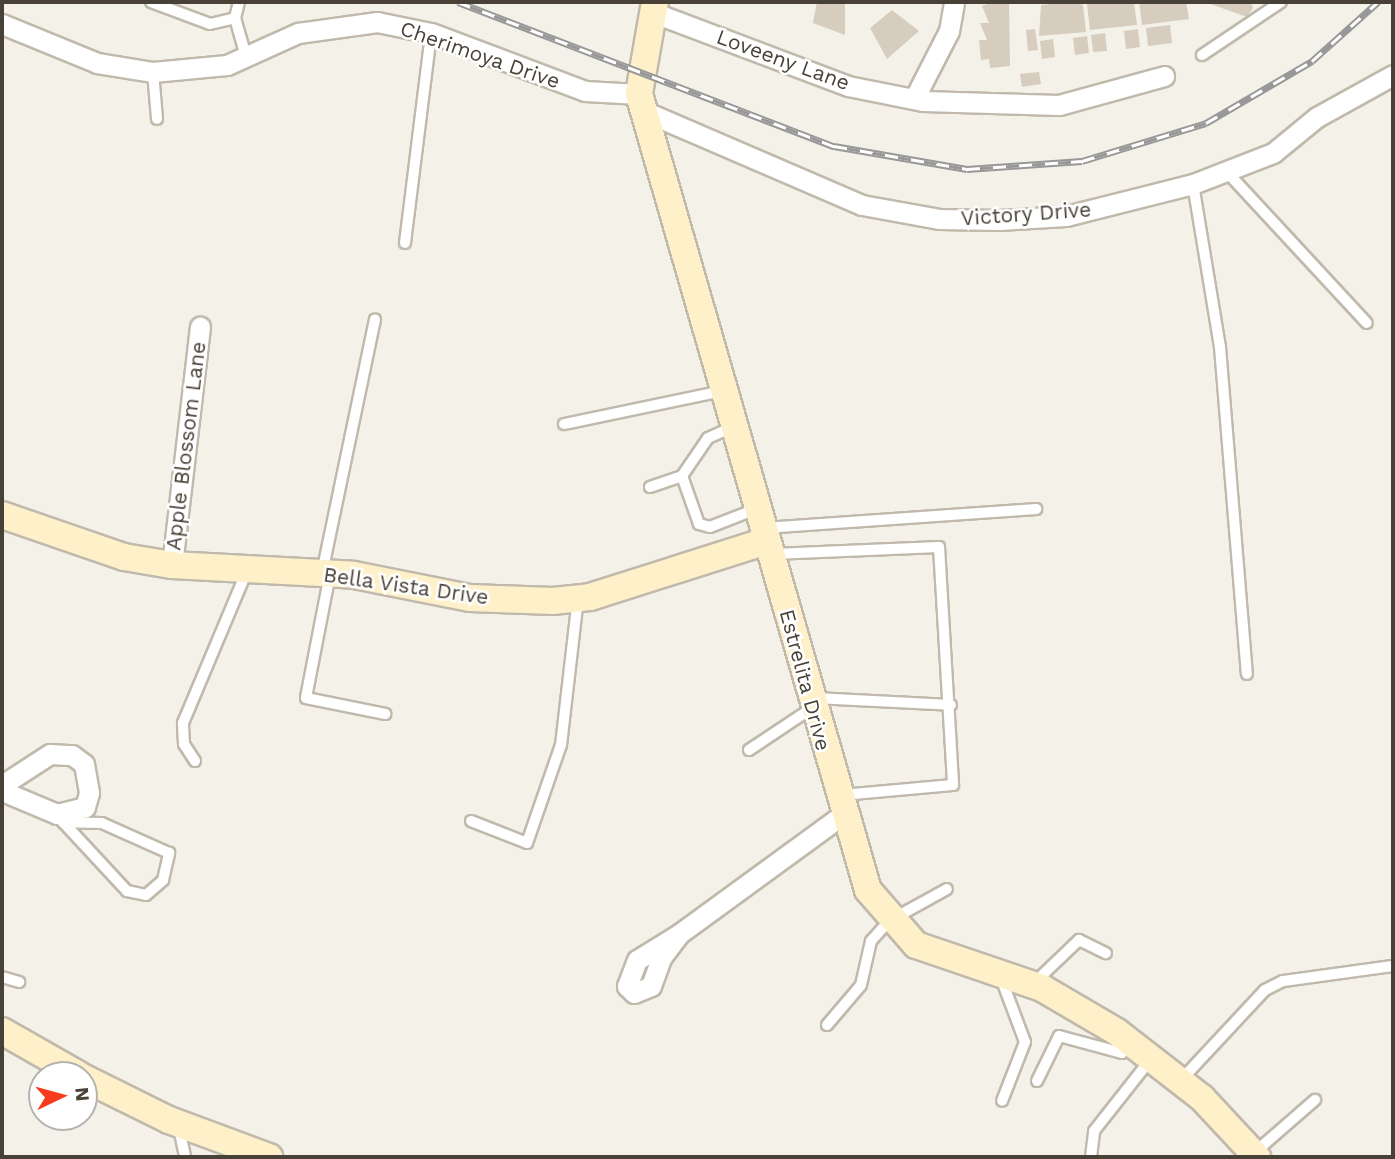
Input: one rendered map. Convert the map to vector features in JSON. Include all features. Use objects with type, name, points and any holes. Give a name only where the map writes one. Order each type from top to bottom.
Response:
[{"type":"street","points":[[914,99],[949,31],[954,2]]},
{"type":"street","name":"Loveeny Lane","points":[[653,7],[848,86],[914,99],[1059,105],[1164,76]]},
{"type":"street","name":"Estrelita Drive","points":[[653,7],[643,103],[839,806],[868,890],[889,921],[916,945],[1032,985],[1129,1040],[1182,1080],[1255,1155]]},
{"type":"street","name":"Cherimoya Drive","points":[[2,24],[97,63],[153,72],[227,65],[245,53],[352,20],[431,33],[585,92],[643,103]]},
{"type":"street","name":"Victory Drive","points":[[643,103],[862,205],[939,219],[1066,216],[1193,184],[1273,153],[1317,117],[1393,75]]},
{"type":"street","name":"Apple Blossom Lane","points":[[172,565],[200,327]]},
{"type":"street","name":"Bella Vista Drive","points":[[2,515],[124,557],[172,565],[326,573],[470,598],[578,598],[765,533]]},
{"type":"street","points":[[2,785],[50,754],[72,755],[84,764],[89,793],[85,807],[60,818],[2,791]]},
{"type":"street","points":[[679,934],[839,806]]},
{"type":"street","points":[[2,1031],[54,1061]]},
{"type":"street","points":[[98,1085],[180,1124],[269,1157]]},
{"type":"lane","points":[[151,2],[210,24],[235,19]]},
{"type":"lane","points":[[239,2],[235,19],[245,53]]},
{"type":"lane","points":[[1202,55],[1281,2]]},
{"type":"lane","points":[[405,243],[431,33]]},
{"type":"lane","points":[[153,72],[157,120]]},
{"type":"lane","points":[[1226,171],[1367,323]]},
{"type":"lane","points":[[1193,184],[1220,347],[1247,674]]},
{"type":"lane","points":[[375,319],[326,573],[306,698],[385,715]]},
{"type":"lane","points":[[564,424],[723,391]]},
{"type":"lane","points":[[650,487],[682,476],[708,438],[734,427]]},
{"type":"lane","points":[[682,476],[699,524],[765,533],[939,547],[951,705],[953,785],[839,806]]},
{"type":"lane","points":[[765,533],[1036,509]]},
{"type":"lane","points":[[195,761],[184,744],[183,723],[247,569]]},
{"type":"lane","points":[[471,821],[527,843],[562,745],[578,598]]},
{"type":"lane","points":[[749,750],[811,703],[951,705]]},
{"type":"lane","points":[[60,818],[102,823],[169,853],[163,880],[146,895],[127,891],[60,818]]},
{"type":"lane","points":[[827,1025],[861,985],[871,941],[889,921],[947,889]]},
{"type":"lane","points":[[1032,985],[1079,940],[1106,953]]},
{"type":"lane","points":[[1182,1080],[1265,990],[1283,981],[1393,966]]},
{"type":"lane","points":[[999,974],[1025,1042],[1002,1101]]},
{"type":"lane","points":[[2,977],[19,982]]},
{"type":"lane","points":[[1037,1081],[1059,1036],[1122,1053],[1129,1040]]},
{"type":"lane","points":[[1091,1157],[1094,1131],[1153,1057]]},
{"type":"lane","points":[[1255,1155],[1315,1100]]},
{"type":"lane","points":[[180,1124],[185,1157]]},
{"type":"building","points":[[817,2],[845,2],[845,35],[813,23]]},
{"type":"building","points":[[992,2],[1019,2],[1009,4],[1010,66],[990,68],[989,59],[981,60],[979,40],[987,40],[980,23],[989,23],[982,6]]},
{"type":"building","points":[[1074,2],[1083,5],[1086,32],[1039,36],[1041,5]]},
{"type":"building","points":[[1134,2],[1137,25],[1090,30],[1087,4]]},
{"type":"building","points":[[1139,2],[1186,2],[1189,19],[1142,25]]},
{"type":"building","points":[[1205,2],[1251,2],[1253,8],[1247,17]]},
{"type":"building","points":[[892,10],[919,31],[887,59],[870,28]]},
{"type":"building","points":[[1170,25],[1172,43],[1148,46],[1146,28]]},
{"type":"building","points":[[1035,29],[1038,50],[1028,51],[1026,30]]},
{"type":"building","points":[[1138,29],[1140,47],[1126,49],[1124,31]]},
{"type":"building","points":[[1105,33],[1107,51],[1093,52],[1091,35]]},
{"type":"building","points":[[1087,36],[1089,53],[1075,55],[1073,38]]},
{"type":"building","points":[[1053,39],[1055,57],[1042,59],[1040,41]]},
{"type":"building","points":[[1039,72],[1041,84],[1022,87],[1020,74]]},
{"type":"railway","points":[[458,2],[834,146],[967,169],[1082,161],[1206,123],[1312,61],[1378,2]]}]
